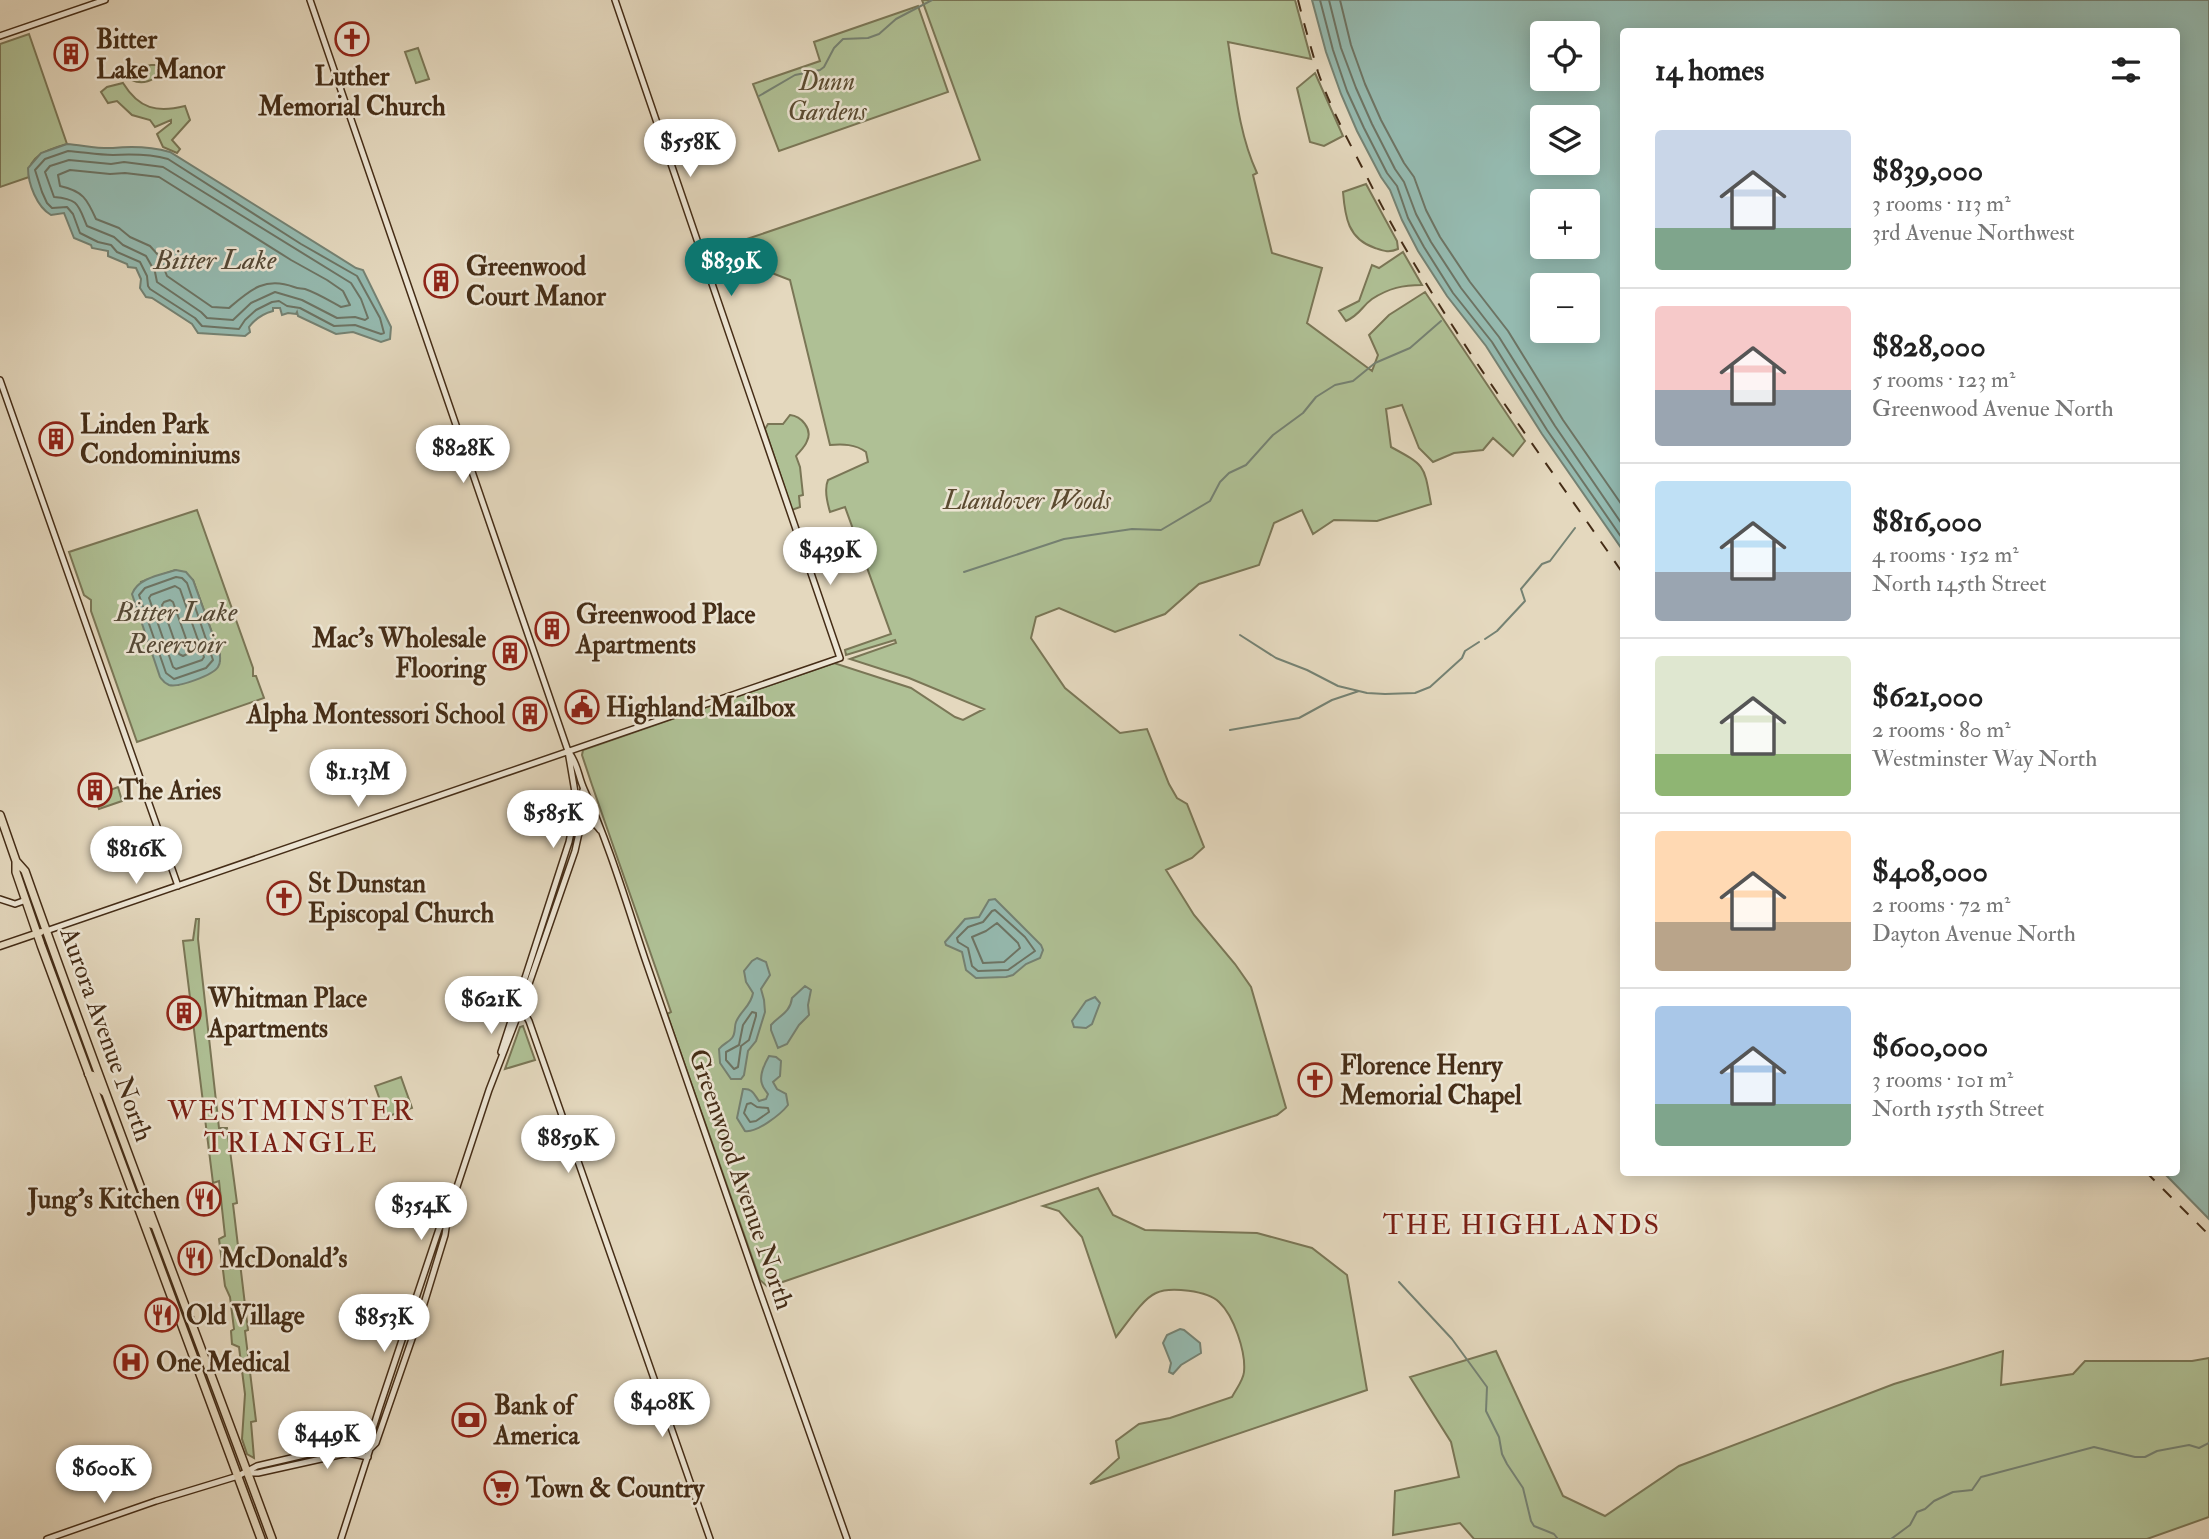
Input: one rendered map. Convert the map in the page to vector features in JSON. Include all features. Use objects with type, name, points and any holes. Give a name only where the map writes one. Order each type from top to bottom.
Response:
[{"type":"highway","name":"Aurora Avenue North","points":[[0,815],[37,934],[261,1539]]},
{"type":"highway","name":"Aurora Avenue North","points":[[16,861],[25,871],[137,1180],[272,1539]]},
{"type":"main road","points":[[0,946],[46,930]]},
{"type":"main road","points":[[88,1074],[93,1075],[98,1088],[105,1093]]},
{"type":"main road","points":[[102,1112],[108,1116],[113,1129],[119,1131]]},
{"type":"main road","points":[[124,1171],[131,1173],[137,1180]]},
{"type":"main road","points":[[137,1205],[150,1225],[155,1226]]},
{"type":"street","points":[[0,37],[105,0]]},
{"type":"street","name":"Greenwood Avenue North","points":[[310,0],[568,751],[578,811],[594,821],[600,830]]},
{"type":"street","points":[[46,930],[840,658],[615,0]]},
{"type":"street","points":[[0,380],[178,886]]},
{"type":"street","name":"Greenwood Avenue North","points":[[568,751],[575,758],[667,1018],[759,1292],[848,1539]]},
{"type":"street","points":[[495,1075],[522,1007],[575,851],[583,815],[583,786]]},
{"type":"street","points":[[341,1539],[368,1457],[369,1441],[379,1409],[439,1228],[449,1214],[495,1075],[515,1004],[569,842],[577,805]]},
{"type":"street","points":[[0,900],[15,904],[26,900]]},
{"type":"street","points":[[515,1004],[522,1007],[529,1021],[710,1539]]},
{"type":"street","points":[[47,1539],[247,1473],[257,1466],[343,1446],[370,1449]]},
{"type":"street","points":[[247,1473],[258,1473],[348,1453],[368,1457]]},
{"type":"green space","name":"Llandover Woods","points":[[922,0],[1295,0],[1311,59],[1228,42],[1241,125],[1257,173],[1253,175],[1272,253],[1322,268],[1307,323],[1372,371],[1378,355],[1369,335],[1389,315],[1425,292],[1525,441],[1513,456],[1493,438],[1483,450],[1454,453],[1433,462],[1419,448],[1402,405],[1386,409],[1391,447],[1411,458],[1422,468],[1431,504],[1377,521],[1334,520],[1313,534],[1302,510],[1274,523],[1259,565],[1199,584],[1165,614],[1115,632],[1059,608],[1036,617],[1031,638],[1065,688],[1120,733],[1147,729],[1169,784],[1177,798],[1187,804],[1204,847],[1192,858],[1166,870],[1194,915],[1251,987],[1286,1108],[1277,1115],[768,1287],[760,1280],[667,1014],[671,1012],[582,755],[583,750],[834,663],[911,688],[963,720],[984,709],[909,678],[850,659],[896,643],[895,640],[846,655],[845,650],[891,634],[845,507],[830,512],[826,496],[828,480],[868,462],[866,452],[849,445],[830,445],[790,280],[746,263],[744,240],[980,160]]},
{"type":"green space","name":"Dunn Gardens","points":[[918,6],[948,92],[779,151],[753,84],[820,61],[814,42]]},
{"type":"green space","points":[[29,34],[67,144],[36,158],[29,169],[29,177],[0,187],[0,44]]},
{"type":"green space","points":[[418,48],[429,79],[416,83],[405,52]]},
{"type":"green space","points":[[156,65],[161,72],[155,78],[144,82],[132,80],[139,70]]},
{"type":"green space","points":[[1315,73],[1343,136],[1324,146],[1310,142],[1297,88]]},
{"type":"green space","points":[[123,83],[135,99],[149,107],[166,109],[185,106],[190,120],[172,140],[180,149],[177,153],[163,147],[157,134],[171,123],[171,120],[155,127],[150,120],[132,115],[117,101],[108,103],[101,92],[107,87]]},
{"type":"green space","points":[[1366,184],[1397,241],[1398,249],[1386,251],[1366,244],[1350,226],[1343,192]]},
{"type":"green space","points":[[1403,252],[1422,285],[1384,292],[1346,321],[1339,311],[1359,301],[1372,265],[1379,268]]},
{"type":"green space","points":[[790,415],[802,421],[808,432],[806,443],[796,456],[803,495],[799,496],[800,507],[792,510],[765,429],[768,424],[783,424]]},
{"type":"green space","points":[[197,510],[253,668],[253,676],[256,676],[264,698],[137,742],[91,611],[91,600],[84,595],[69,552]],"holes":[[[175,570],[193,580],[220,661],[178,685],[168,684],[141,582]]]},
{"type":"green space","points":[[118,787],[122,801],[99,809],[94,796]]},
{"type":"green space","points":[[196,919],[199,919],[198,939],[219,1128],[227,1128],[237,1203],[233,1204],[256,1421],[251,1422],[254,1458],[247,1454],[242,1439],[245,1394],[239,1347],[232,1344],[231,1331],[234,1329],[219,1239],[225,1236],[219,1181],[213,1183],[183,941],[193,940]]},
{"type":"green space","points":[[523,1026],[535,1060],[505,1069],[520,1027]]},
{"type":"green space","points":[[401,1077],[412,1108],[386,1117],[375,1086]]},
{"type":"green space","points":[[1098,1188],[1113,1215],[1145,1230],[1257,1233],[1312,1248],[1347,1275],[1367,1390],[1090,1484],[1119,1458],[1116,1441],[1139,1424],[1170,1418],[1232,1397],[1244,1372],[1241,1345],[1230,1316],[1214,1298],[1198,1292],[1170,1290],[1156,1293],[1140,1306],[1116,1337],[1082,1237],[1059,1211],[1043,1206]]},
{"type":"green space","points":[[1496,1351],[1563,1496],[1605,1516],[1679,1466],[1894,1384],[2003,1351],[2001,1385],[2073,1374],[2085,1361],[2192,1361],[2209,1358],[2209,1517],[2147,1539],[1474,1539],[1460,1523],[1393,1535],[1395,1491],[1459,1477],[1451,1442],[1410,1377]]},
{"type":"water","points":[[1312,0],[2209,0],[2209,1219],[2167,1176],[2180,1176],[2180,28],[1620,28],[1620,546],[1542,434],[1486,346],[1447,296],[1418,251],[1390,190],[1357,131],[1326,52]]},
{"type":"water","name":"Bitter Lake","points":[[67,144],[102,148],[142,147],[170,152],[363,270],[391,327],[390,339],[381,342],[353,332],[336,334],[298,316],[297,312],[282,315],[280,308],[273,308],[273,311],[256,319],[245,336],[198,333],[192,324],[152,298],[146,297],[140,288],[141,279],[136,268],[128,267],[127,264],[108,256],[108,251],[92,248],[91,245],[74,238],[64,213],[51,215],[42,207],[32,188],[28,168],[41,153]]},
{"type":"water","name":"Bitter Lake Reservoir","points":[[176,570],[186,572],[193,580],[220,655],[220,664],[203,677],[187,683],[169,685],[160,677],[132,594],[144,581]]},
{"type":"water","points":[[995,899],[1043,950],[1040,958],[1026,964],[1013,975],[976,978],[966,970],[962,952],[945,942],[965,919],[979,917],[989,900]]},
{"type":"water","points":[[757,958],[766,962],[770,975],[761,989],[765,1012],[756,1041],[748,1051],[744,1075],[741,1079],[731,1079],[720,1063],[719,1049],[733,1036],[736,1022],[752,997],[753,993],[746,982],[744,971]]},
{"type":"water","points":[[805,986],[811,990],[809,1015],[787,1044],[778,1048],[771,1025],[787,1010],[792,998]]},
{"type":"water","points":[[1095,997],[1100,1003],[1092,1024],[1086,1028],[1074,1027],[1072,1021],[1086,1001]]},
{"type":"water","points":[[769,1056],[781,1061],[780,1076],[773,1082],[777,1089],[786,1094],[788,1105],[762,1126],[745,1131],[737,1118],[743,1089],[751,1091],[759,1101],[766,1099],[768,1094],[762,1085],[761,1077]]},
{"type":"water","points":[[1180,1329],[1200,1343],[1201,1353],[1181,1365],[1173,1374],[1169,1372],[1171,1363],[1163,1343],[1167,1335]]},
{"type":"waterway","points":[[759,96],[795,75],[820,70],[843,39],[868,38],[879,34],[896,19],[932,0]]},
{"type":"waterway","points":[[964,572],[1064,539],[1132,529],[1161,530],[1210,501],[1220,482],[1229,473],[1246,465],[1273,435],[1303,413],[1316,397],[1335,385],[1353,381],[1375,363],[1410,348],[1441,321]]},
{"type":"waterway","points":[[1485,639],[1497,631],[1525,601],[1521,589],[1542,564],[1550,561],[1575,528]]},
{"type":"waterway","points":[[1240,635],[1276,658],[1338,686],[1385,694],[1415,693],[1430,687],[1462,658],[1465,651],[1479,642]]},
{"type":"waterway","points":[[1230,730],[1299,718],[1332,700],[1359,691]]},
{"type":"waterway","points":[[1399,1282],[1452,1339],[1487,1387],[1486,1411],[1499,1437],[1502,1454],[1523,1488],[1531,1521],[1534,1526],[1554,1534],[1558,1539]]},
{"type":"waterway","points":[[1891,1539],[1910,1525],[1917,1512],[1953,1492],[1972,1490],[1981,1477],[2094,1447],[2145,1457],[2157,1451],[2189,1445],[2199,1448],[2209,1443]]},
{"type":"railway","points":[[1298,0],[1328,98],[1393,226],[1422,277],[1487,378],[1620,569]]},
{"type":"railway","points":[[2150,1176],[2209,1235]]},
{"type":"place","name":"Luther Memorial Church","points":[[352,39]]},
{"type":"place","name":"Bitter Lake Manor","points":[[71,54]]},
{"type":"place","name":"Greenwood Court Manor","points":[[441,281]]},
{"type":"place","name":"Linden Park Condominiums","points":[[56,439]]},
{"type":"place","name":"Greenwood Place Apartments","points":[[552,629]]},
{"type":"place","name":"Mac's Wholesale Flooring","points":[[510,653]]},
{"type":"place","name":"Highland Mailbox","points":[[582,707]]},
{"type":"place","name":"Alpha Montessori School","points":[[530,714]]},
{"type":"place","name":"The Aries","points":[[95,790]]},
{"type":"place","name":"St Dunstan Episcopal Church","points":[[284,898]]},
{"type":"place","name":"Whitman Place Apartments","points":[[184,1013]]},
{"type":"place","name":"Florence Henry Memorial Chapel","points":[[1315,1080]]},
{"type":"place","name":"Jung's Kitchen","points":[[204,1199]]},
{"type":"place","name":"McDonald's","points":[[195,1258]]},
{"type":"place","name":"Old Village","points":[[162,1315]]},
{"type":"place","name":"One Medical","points":[[131,1362]]},
{"type":"place","name":"Bank of America","points":[[469,1420]]},
{"type":"place","name":"Town & Country","points":[[501,1488]]},
{"type":"district","name":"WESTMINSTER TRIANGLE","points":[[291,1126]]},
{"type":"district","name":"THE HIGHLANDS","points":[[1522,1224]]}]
